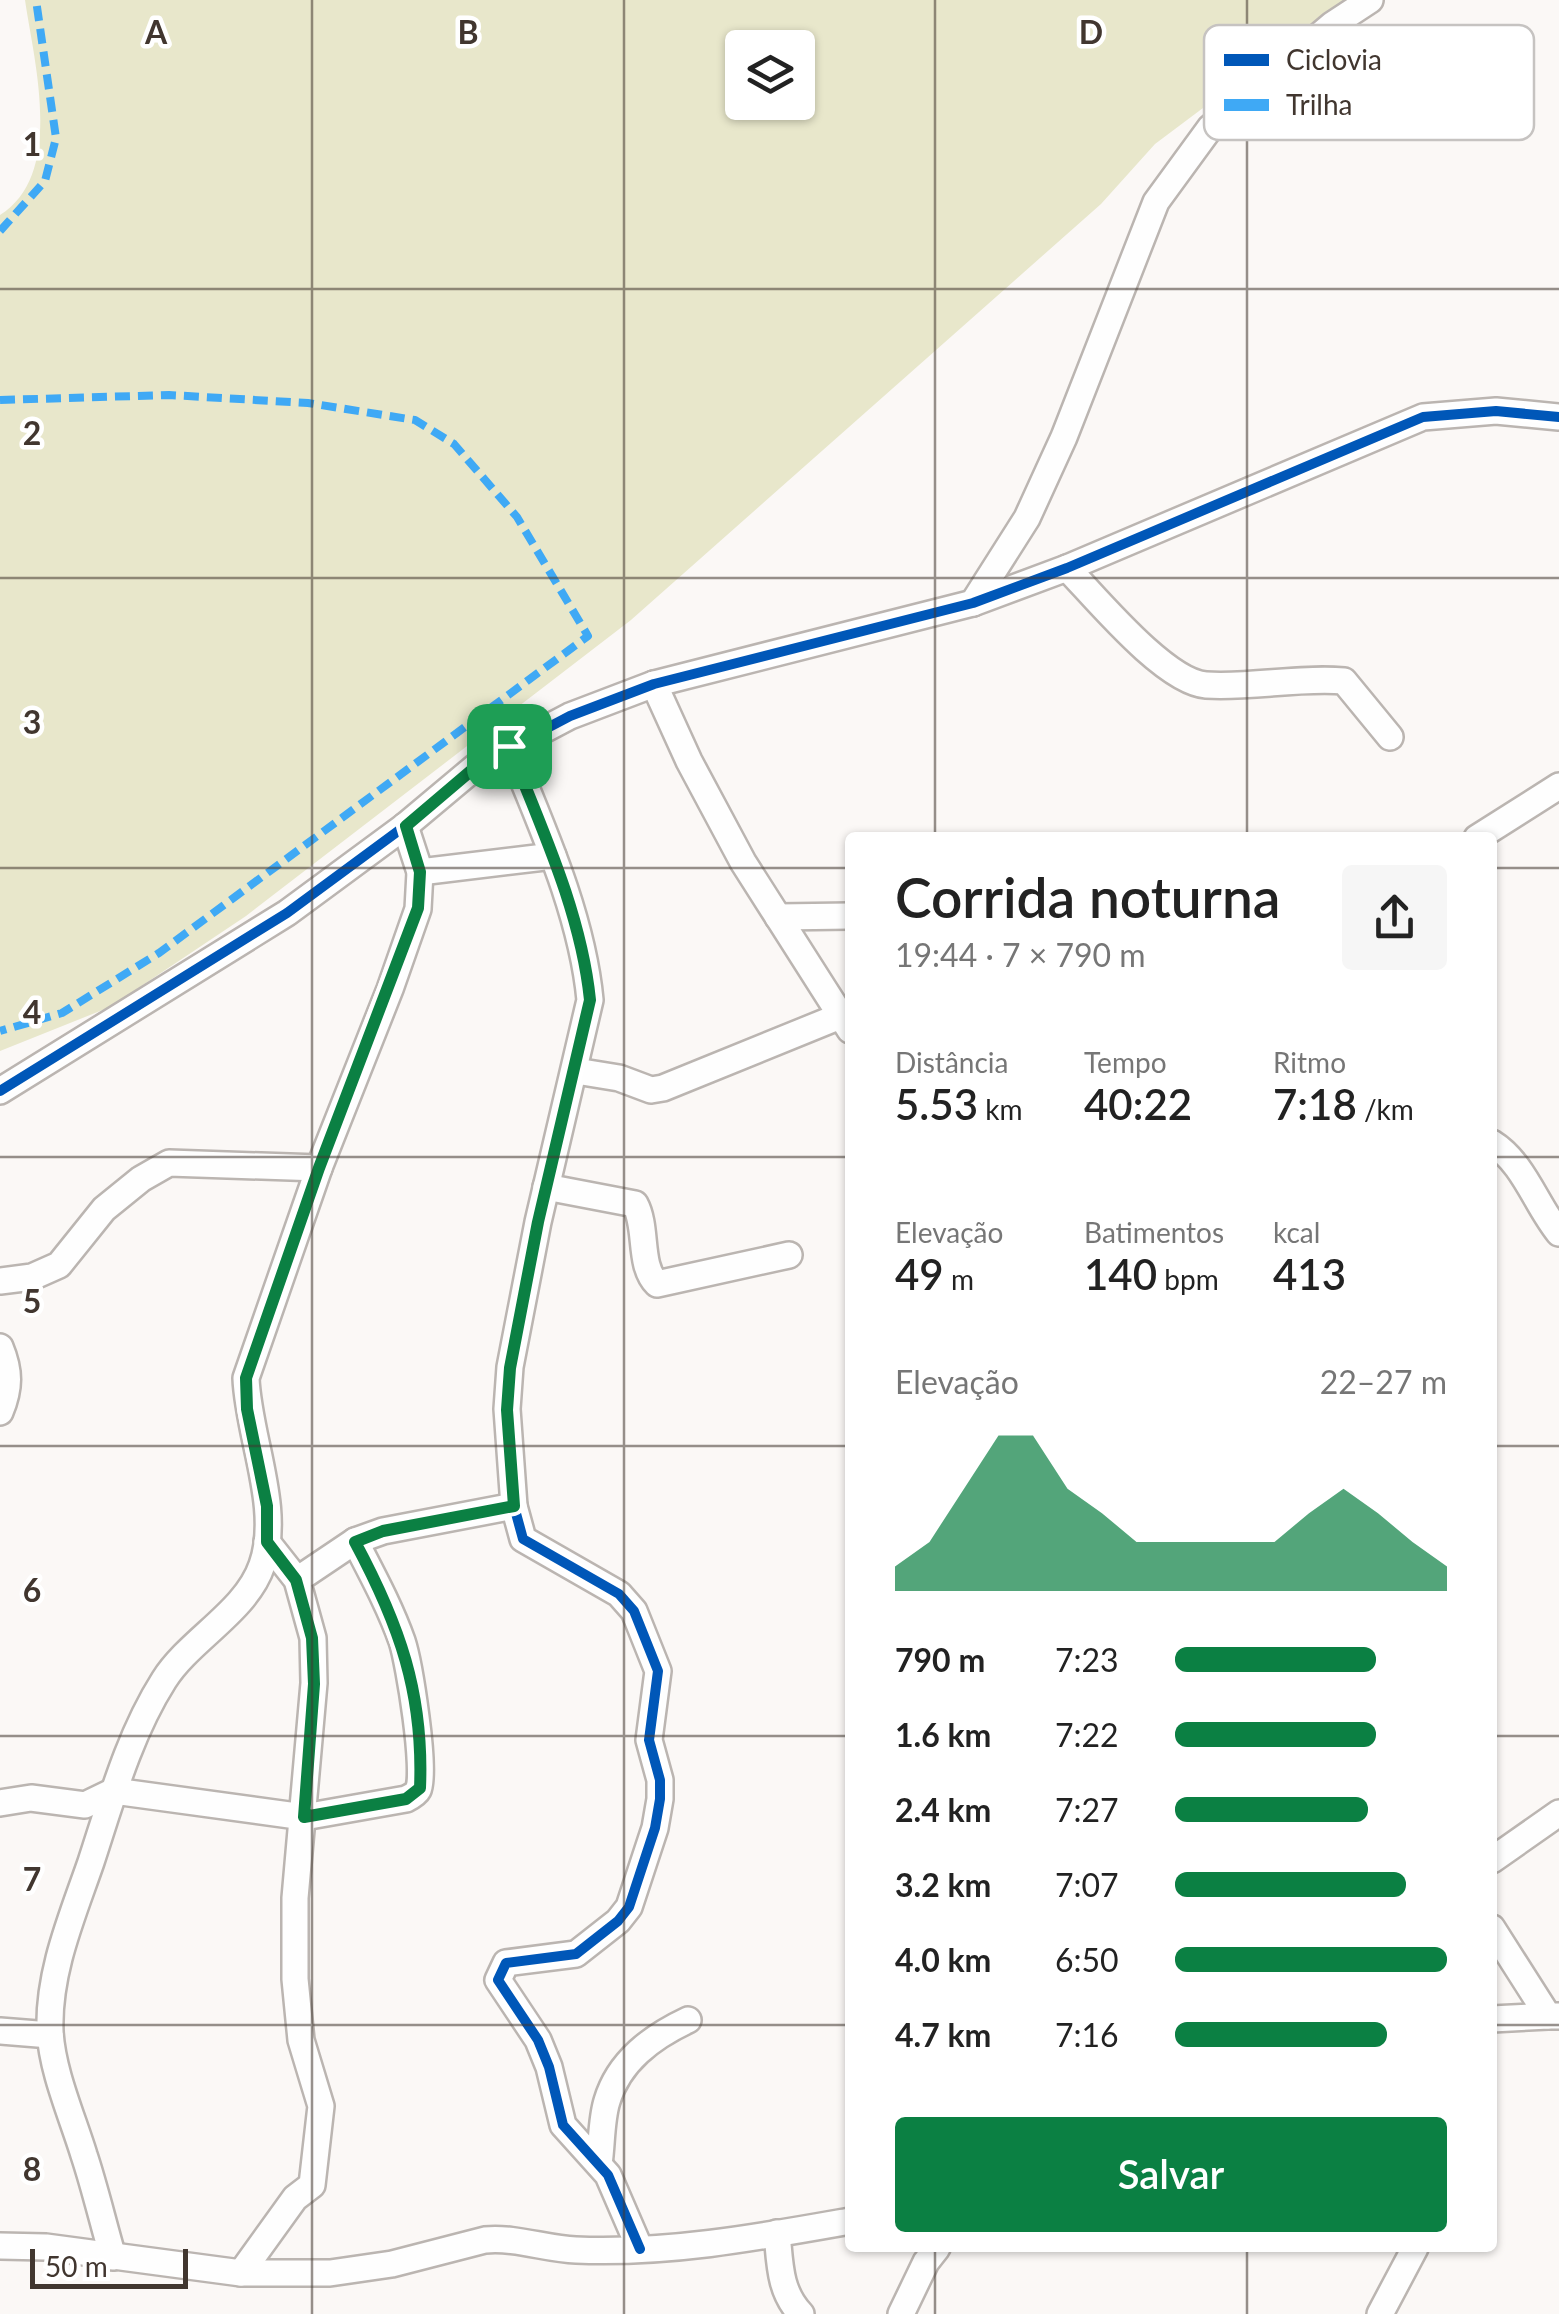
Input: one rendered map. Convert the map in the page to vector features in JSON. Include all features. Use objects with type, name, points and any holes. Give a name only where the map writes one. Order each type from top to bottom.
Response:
[{"type":"street","points":[[1332,25],[1370,0]]},
{"type":"street","points":[[973,603],[1028,518],[1156,202],[1204,136]]},
{"type":"street","points":[[0,1090],[286,913],[406,826],[479,764],[570,716],[654,684],[973,603],[1067,568],[1422,417],[1496,411],[1559,417]]},
{"type":"street","points":[[1067,568],[1136,640],[1183,680],[1206,685],[1344,681],[1390,737]]},
{"type":"street","points":[[654,684],[689,761],[743,862],[845,1016]]},
{"type":"street","points":[[509,746],[553,856],[588,976],[590,1000],[546,1187],[510,1368],[507,1410],[514,1506],[523,1538],[619,1594],[634,1611],[658,1671],[649,1740],[660,1780],[660,1799],[655,1828],[629,1907],[618,1921],[580,1952],[506,1963],[498,1980],[538,2040],[550,2067],[564,2125],[608,2174],[640,2249]]},
{"type":"street","points":[[1486,832],[1559,786]]},
{"type":"street","points":[[112,2257],[50,2035],[50,1997],[58,1961],[114,1791],[142,1723],[165,1677],[250,1586],[262,1566],[267,1506],[247,1409],[246,1378],[319,1168],[418,908],[420,872],[406,826]]},
{"type":"street","points":[[420,872],[553,856]]},
{"type":"street","points":[[778,918],[845,916]]},
{"type":"street","points":[[576,1071],[619,1078],[651,1090],[845,1020]]},
{"type":"street","points":[[1497,1146],[1521,1174],[1559,1234]]},
{"type":"street","points":[[0,1281],[32,1277],[59,1265],[104,1209],[141,1178],[169,1164],[319,1168]]},
{"type":"street","points":[[546,1187],[634,1204],[640,1214],[649,1274],[657,1284],[789,1256]]},
{"type":"street","points":[[0,1346],[9,1368],[7,1394],[0,1412]]},
{"type":"street","points":[[296,1580],[355,1542],[383,1531],[514,1506]]},
{"type":"street","points":[[240,2274],[295,2198],[314,2180],[321,2106],[300,2040],[295,1978],[295,1898],[314,1684],[312,1638],[296,1580],[267,1542]]},
{"type":"street","points":[[0,1803],[30,1798],[86,1805],[114,1791],[304,1817],[406,1799],[420,1788],[411,1678],[403,1644],[355,1542]]},
{"type":"street","points":[[1497,1857],[1559,1814]]},
{"type":"street","points":[[1497,1935],[1554,2016]]},
{"type":"street","points":[[1497,2019],[1554,2016]]},
{"type":"street","points":[[599,2164],[606,2102],[616,2082],[654,2036],[688,2020]]},
{"type":"street","points":[[0,2031],[50,2035]]},
{"type":"street","points":[[0,2246],[46,2247],[240,2274],[365,2270],[501,2238],[573,2250],[640,2249],[845,2221]]},
{"type":"street","points":[[777,2233],[785,2292],[801,2314]]},
{"type":"street","points":[[901,2314],[934,2252]]},
{"type":"street","points":[[1380,2314],[1413,2252]]},
{"type":"green space","points":[[25,0],[1347,0],[1314,25],[1204,25],[1204,107],[1155,144],[1101,204],[631,620],[246,916],[110,1007],[0,1051],[0,215],[20,197],[33,173],[40,115]]},
{"type":"marked path","points":[[0,231],[45,181],[56,138],[36,0]]},
{"type":"marked path","points":[[0,400],[169,395],[308,403],[415,420],[454,444],[517,517],[588,636],[159,953],[62,1013],[0,1031]]},
{"type":"cycle path","points":[[0,1091],[287,913],[405,826],[479,764],[570,716],[654,684],[973,603],[1067,568],[1423,417],[1496,411],[1559,417]]},
{"type":"cycle path","points":[[509,746],[569,903],[590,1000],[538,1222],[510,1367],[507,1409],[514,1506],[523,1539],[619,1594],[634,1611],[658,1671],[649,1740],[660,1780],[660,1799],[655,1828],[629,1907],[618,1921],[576,1954],[506,1963],[498,1980],[538,2040],[563,2125],[608,2175],[640,2249]]},
{"type":"route","points":[[509,746],[553,856],[588,976],[590,1000],[538,1222],[510,1368],[507,1410],[514,1506],[383,1531],[355,1542],[403,1644],[411,1678],[420,1788],[406,1799],[304,1817],[314,1684],[312,1638],[296,1580],[267,1542],[267,1506],[247,1409],[246,1378],[319,1168],[418,908],[420,872],[406,826],[479,764],[509,746]]}]
